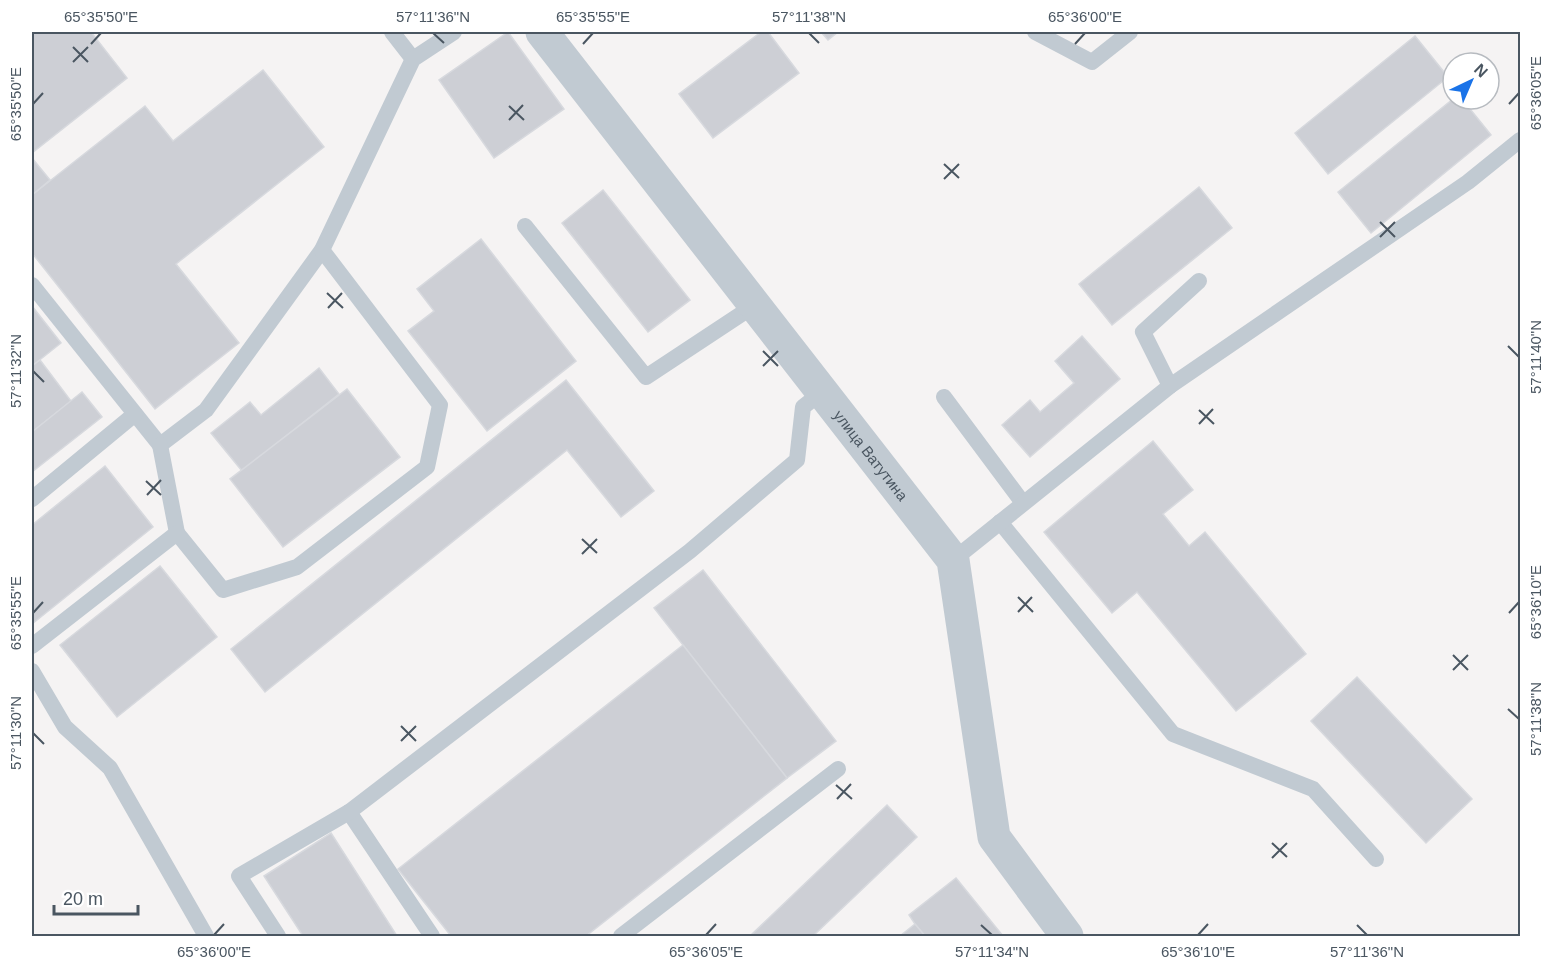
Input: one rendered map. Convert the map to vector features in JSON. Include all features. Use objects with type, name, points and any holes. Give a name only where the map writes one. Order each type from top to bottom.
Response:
[{"type":"street","name":"улица Ватутина","points":[[542,32],[953,560],[994,837],[1067,936]]},
{"type":"lane","points":[[392,32],[413,59]]},
{"type":"lane","points":[[160,446],[206,410],[322,250],[413,59],[454,32]]},
{"type":"lane","points":[[1035,32],[1092,62],[1130,32]]},
{"type":"lane","points":[[953,560],[1170,386],[1468,182],[1521,140]]},
{"type":"lane","points":[[525,226],[646,377],[754,305]]},
{"type":"lane","points":[[32,285],[160,446],[177,533],[223,590],[297,567],[427,467],[440,405],[322,250]]},
{"type":"lane","points":[[1170,386],[1143,332],[1199,281]]},
{"type":"lane","points":[[278,936],[239,876],[349,812],[690,551],[797,460],[802,407],[822,392]]},
{"type":"lane","points":[[944,397],[1023,503]]},
{"type":"lane","points":[[32,499],[135,414]]},
{"type":"lane","points":[[1000,522],[1173,734],[1313,789],[1376,859]]},
{"type":"lane","points":[[32,646],[177,533]]},
{"type":"lane","points":[[32,671],[65,727],[110,768],[206,936]]},
{"type":"lane","points":[[621,936],[838,769]]},
{"type":"lane","points":[[349,812],[432,936]]},
{"type":"building","points":[[32,32],[91,32],[127,78],[32,153]]},
{"type":"building","points":[[508,32],[564,109],[494,158],[439,80]]},
{"type":"building","points":[[761,32],[768,32],[799,73],[713,138],[679,94]]},
{"type":"building","points":[[821,32],[838,32],[828,40]]},
{"type":"building","points":[[1415,36],[1441,68],[1441,83],[1328,174],[1295,133]]},
{"type":"building","points":[[263,70],[324,147],[176,264],[239,343],[155,409],[32,253],[32,195],[145,106],[173,141]]},
{"type":"building","points":[[1441,109],[1441,111],[1472,111],[1491,135],[1371,233],[1338,192]]},
{"type":"building","points":[[32,158],[50,180],[32,195]]},
{"type":"building","points":[[1199,187],[1232,228],[1112,325],[1079,284]]},
{"type":"building","points":[[603,190],[690,300],[648,332],[562,223]]},
{"type":"building","points":[[481,239],[576,361],[487,431],[408,331],[434,311],[417,289]]},
{"type":"building","points":[[32,306],[61,343],[32,366]]},
{"type":"building","points":[[1082,336],[1120,379],[1030,457],[1002,425],[1030,400],[1040,412],[1074,383],[1055,361]]},
{"type":"building","points":[[40,360],[71,401],[32,432],[32,366]]},
{"type":"building","points":[[319,368],[339,394],[242,471],[211,433],[250,402],[261,415]]},
{"type":"building","points":[[566,380],[654,491],[621,517],[567,450],[265,692],[231,649]]},
{"type":"building","points":[[347,389],[400,457],[283,547],[230,479]]},
{"type":"building","points":[[82,392],[102,417],[32,472],[32,432]]},
{"type":"building","points":[[1153,441],[1193,490],[1163,514],[1189,546],[1205,532],[1306,654],[1236,711],[1137,592],[1112,613],[1044,532]]},
{"type":"building","points":[[105,466],[153,527],[32,624],[32,525]]},
{"type":"building","points":[[160,566],[217,637],[117,717],[60,645]]},
{"type":"building","points":[[703,570],[836,741],[787,778],[654,608]]},
{"type":"building","points":[[683,645],[787,778],[586,936],[451,936],[398,869]]},
{"type":"building","points":[[1357,677],[1472,799],[1426,843],[1311,721]]},
{"type":"building","points":[[887,805],[917,837],[813,936],[750,936]]},
{"type":"building","points":[[331,833],[397,936],[303,936],[264,876]]},
{"type":"building","points":[[956,878],[1003,936],[925,936],[915,924],[909,915]]},
{"type":"building","points":[[915,924],[925,936],[900,936]]}]
